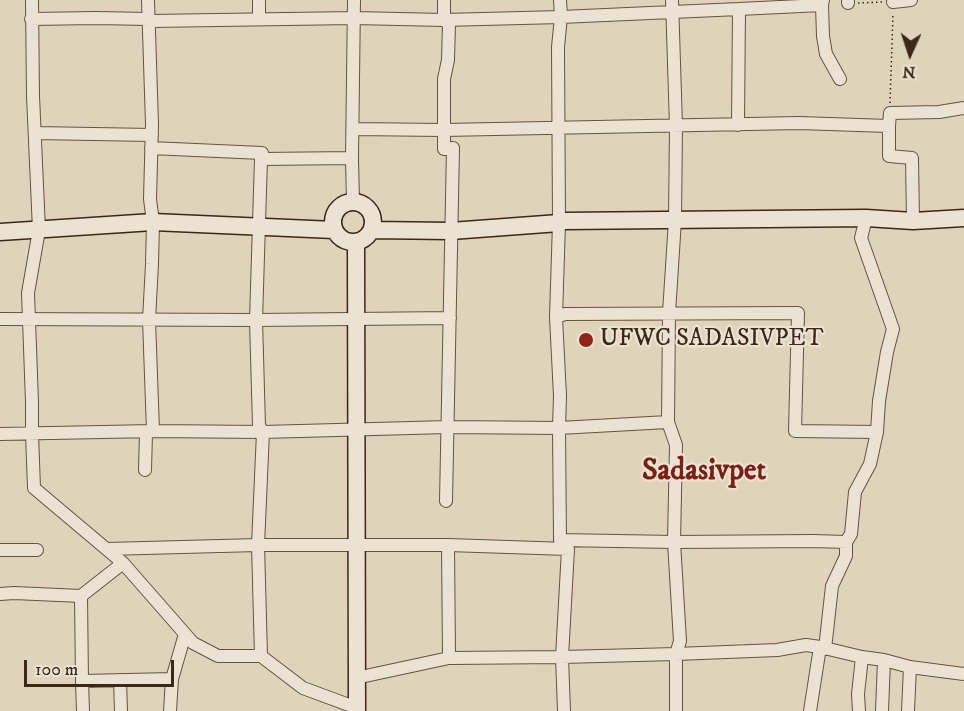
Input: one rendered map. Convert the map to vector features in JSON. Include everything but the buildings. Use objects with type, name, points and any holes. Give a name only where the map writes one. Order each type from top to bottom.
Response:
[{"type":"main road","points":[[353,202],[370,210],[373,216],[369,236],[356,243],[343,240],[338,236],[333,222],[334,215],[339,208],[353,202]]},
{"type":"main road","points":[[372,230],[452,231],[564,221],[866,218],[913,221],[964,218]]},
{"type":"main road","points":[[0,232],[153,222],[334,230]]},
{"type":"main road","points":[[356,243],[357,709]]},
{"type":"street","points":[[32,0],[39,230],[28,293],[34,489],[123,563],[193,643],[218,656],[261,656],[303,688],[357,709]]},
{"type":"street","points":[[148,0],[152,142],[150,199],[153,222],[149,320],[153,431]]},
{"type":"street","points":[[259,0],[259,19]]},
{"type":"street","points":[[353,202],[354,0]]},
{"type":"street","points":[[444,0],[444,20],[448,24],[448,60],[444,80],[444,149],[453,148],[446,501]]},
{"type":"street","points":[[560,0],[559,223],[556,318],[564,545],[562,657],[564,711]]},
{"type":"street","points":[[893,2],[911,0]]},
{"type":"street","points":[[31,19],[444,20],[561,17],[672,6],[739,9],[823,3],[823,36],[826,54],[840,78]]},
{"type":"street","points":[[672,6],[676,126],[675,220],[669,313],[668,422],[676,445],[674,542],[680,641],[676,654],[676,711]]},
{"type":"street","points":[[738,125],[739,9]]},
{"type":"street","points":[[913,221],[912,158],[889,156],[890,113],[939,112],[964,108]]},
{"type":"street","points":[[353,129],[444,130],[799,123],[889,126]]},
{"type":"street","points":[[35,133],[262,153],[256,320],[259,426],[262,432],[258,545],[261,656]]},
{"type":"street","points":[[261,159],[352,158]]},
{"type":"street","points":[[810,711],[832,586],[846,556],[846,542],[851,534],[855,492],[870,464],[877,432],[879,401],[893,328],[861,238],[866,218]]},
{"type":"street","points":[[556,318],[565,314],[798,313],[795,431],[877,432]]},
{"type":"street","points":[[0,319],[450,318]]},
{"type":"street","points":[[0,434],[153,431],[262,432],[448,427],[559,428],[668,422]]},
{"type":"street","points":[[145,470],[146,433],[153,431]]},
{"type":"street","points":[[107,549],[356,544],[564,545],[674,542],[846,542]]},
{"type":"street","points":[[448,545],[449,658]]},
{"type":"street","points":[[0,550],[37,550]]},
{"type":"street","points":[[0,594],[81,597],[123,563]]},
{"type":"street","points":[[81,597],[83,711]]},
{"type":"street","points":[[170,711],[172,679],[185,634]]},
{"type":"street","points":[[356,678],[449,658],[676,654],[777,650],[806,645],[884,660],[910,668],[964,674]]},
{"type":"street","points":[[859,711],[858,694],[862,657]]},
{"type":"street","points":[[882,711],[884,660]]},
{"type":"street","points":[[908,711],[910,668]]},
{"type":"street","points":[[82,681],[172,679]]},
{"type":"street","points":[[120,680],[121,711]]},
{"type":"path","points":[[848,2],[893,2],[890,113]]},
{"type":"place","name":"UFWC SADASIVPET","points":[[586,340]]},
{"type":"district","name":"Sadasivpet","points":[[704,473]]}]
